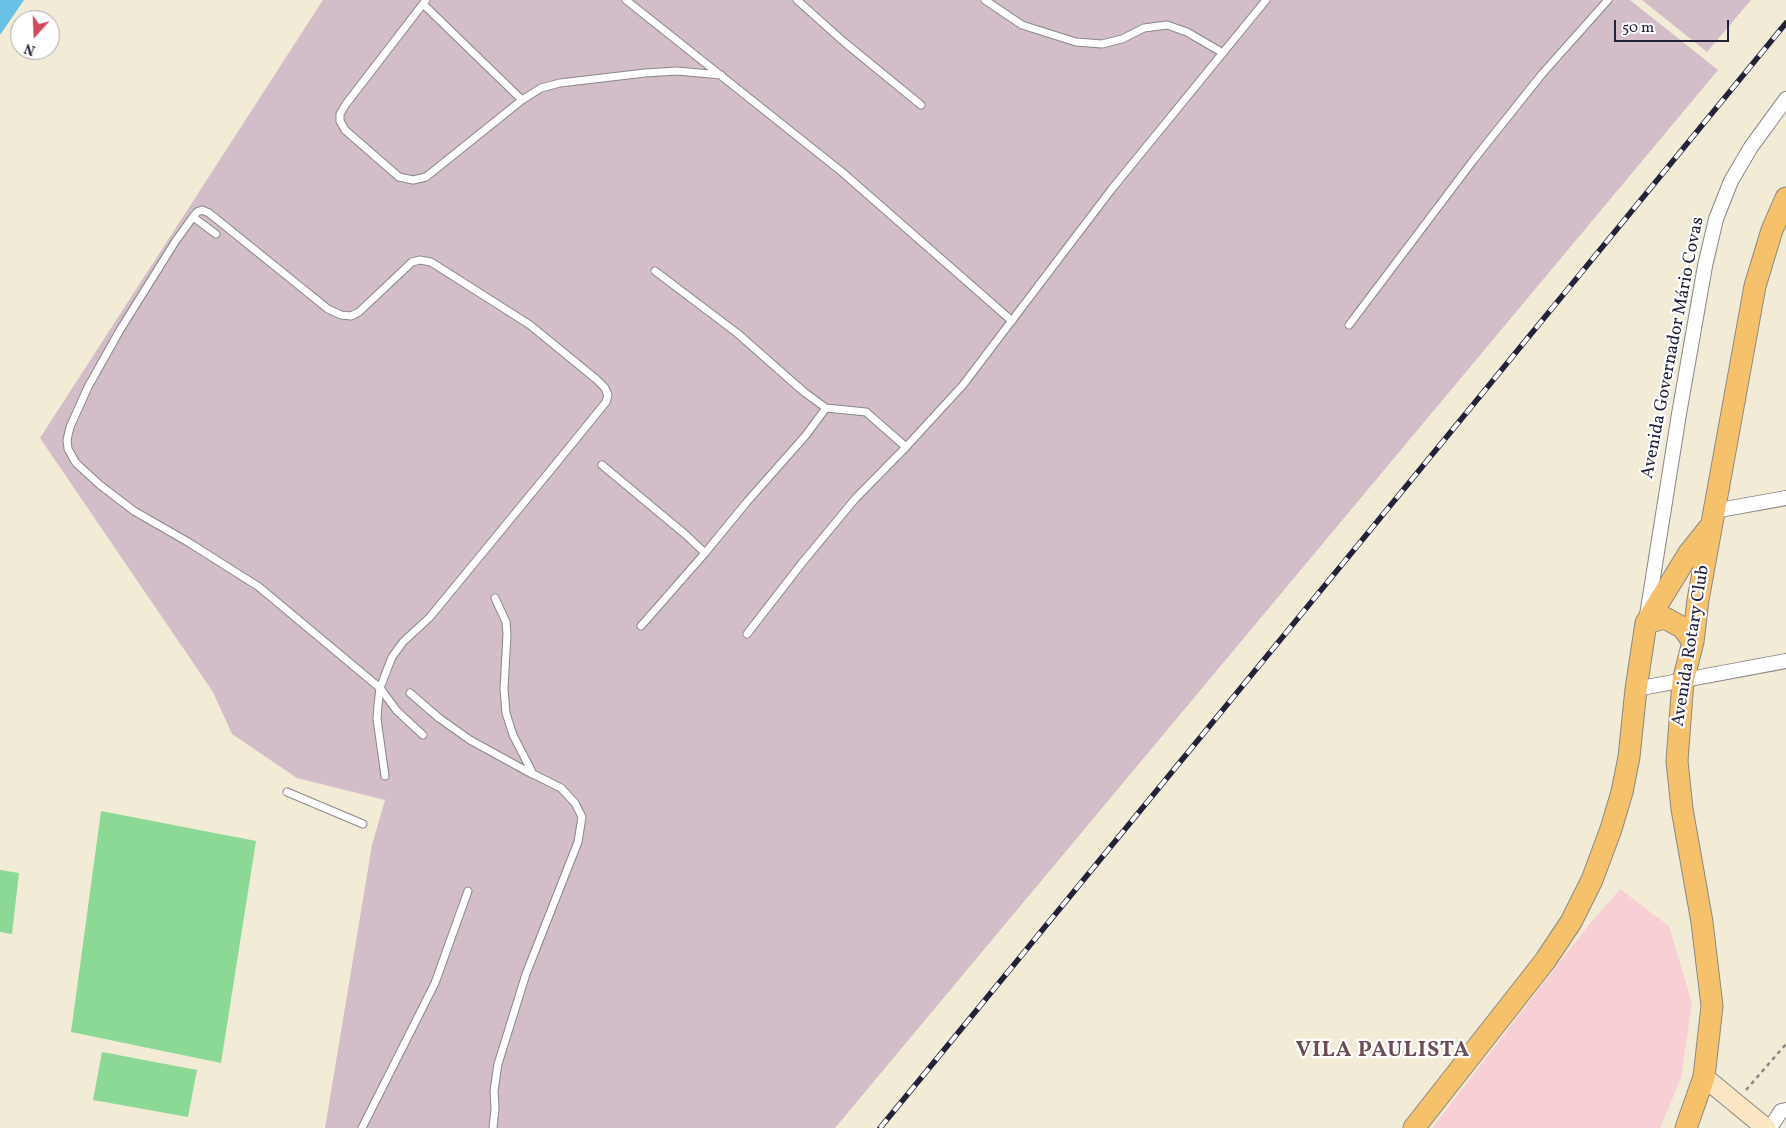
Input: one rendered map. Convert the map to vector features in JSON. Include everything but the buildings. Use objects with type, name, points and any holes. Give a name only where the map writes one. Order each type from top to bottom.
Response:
[{"type":"main road","name":"Avenida Rotary Club","points":[[1686,1128],[1704,1077],[1712,1006],[1702,922],[1682,809],[1677,761],[1683,681],[1693,642],[1713,517],[1755,286],[1772,230],[1786,198]]},
{"type":"main road","points":[[1414,1128],[1546,961],[1571,922],[1592,880],[1611,829],[1622,792],[1629,757],[1636,689],[1646,623],[1713,517]]},
{"type":"main road","points":[[1646,623],[1665,618],[1684,628],[1693,642]]},
{"type":"street","name":"Avenida Governador Mário Covas","points":[[1646,623],[1679,414],[1705,266],[1716,219],[1731,181],[1751,147],[1786,99]]},
{"type":"street","points":[[1713,517],[1786,498]]},
{"type":"street","points":[[1636,689],[1786,661]]},
{"type":"street","points":[[1704,1077],[1766,1128]]},
{"type":"street","points":[[1770,1128],[1781,1111],[1786,1110]]},
{"type":"lane","points":[[626,0],[842,172],[1012,320]]},
{"type":"lane","points":[[797,0],[844,42],[921,105]]},
{"type":"lane","points":[[986,0],[1022,24],[1076,42],[1102,44],[1122,38],[1144,28],[1167,25],[1188,32],[1223,53]]},
{"type":"lane","points":[[746,634],[856,499],[963,384],[1111,190],[1266,0]]},
{"type":"lane","points":[[1349,325],[1475,158],[1542,74],[1608,0]]},
{"type":"lane","points":[[522,100],[424,2],[346,104],[340,114],[340,121],[345,130],[399,177],[413,180],[426,177],[522,100],[541,88],[560,82],[608,76],[677,71],[721,75]]},
{"type":"lane","points":[[385,776],[378,719],[380,688],[392,658],[403,642],[430,617],[606,402],[608,395],[605,388],[596,379],[530,324],[431,262],[420,260],[412,262],[359,312],[351,316],[341,316],[328,309],[209,213],[202,210],[197,212],[120,330],[88,387],[70,428],[67,440],[68,449],[76,463],[100,485],[134,511],[188,542],[259,587],[380,688],[397,712],[423,735]]},
{"type":"lane","points":[[193,217],[216,234]]},
{"type":"lane","points":[[655,271],[737,333],[804,392],[826,408],[866,412],[906,447]]},
{"type":"lane","points":[[641,626],[806,435],[826,408]]},
{"type":"lane","points":[[602,465],[705,553]]},
{"type":"lane","points":[[495,598],[506,622],[504,689],[506,713],[513,735],[533,774]]},
{"type":"lane","points":[[410,693],[439,718],[470,740],[561,788],[575,803],[582,817],[578,842],[526,974],[498,1064],[494,1091],[493,1128]]},
{"type":"lane","points":[[287,792],[363,824]]},
{"type":"lane","points":[[362,1128],[434,984],[468,891]]},
{"type":"path","points":[[1735,1102],[1786,1044]]},
{"type":"shaded area","points":[[323,0],[1630,0],[1718,70],[835,1128],[325,1128],[372,845],[385,800],[297,778],[232,734],[213,692],[40,438]]},
{"type":"shaded area","points":[[1642,0],[1751,0],[1707,52]]},
{"type":"shaded area","points":[[1620,889],[1669,926],[1692,1003],[1681,1078],[1660,1128],[1432,1128],[1587,927]]},
{"type":"green space","points":[[101,811],[256,841],[221,1063],[71,1032]]},
{"type":"green space","points":[[0,870],[19,873],[12,934],[0,932]]},
{"type":"green space","points":[[102,1052],[197,1070],[188,1117],[93,1100]]},
{"type":"water","points":[[0,0],[24,0],[17,10],[10,10],[10,20],[0,35]]},
{"type":"railway","points":[[880,1128],[1786,23]]},
{"type":"district","name":"VILA PAULISTA","points":[[1383,1052]]}]
